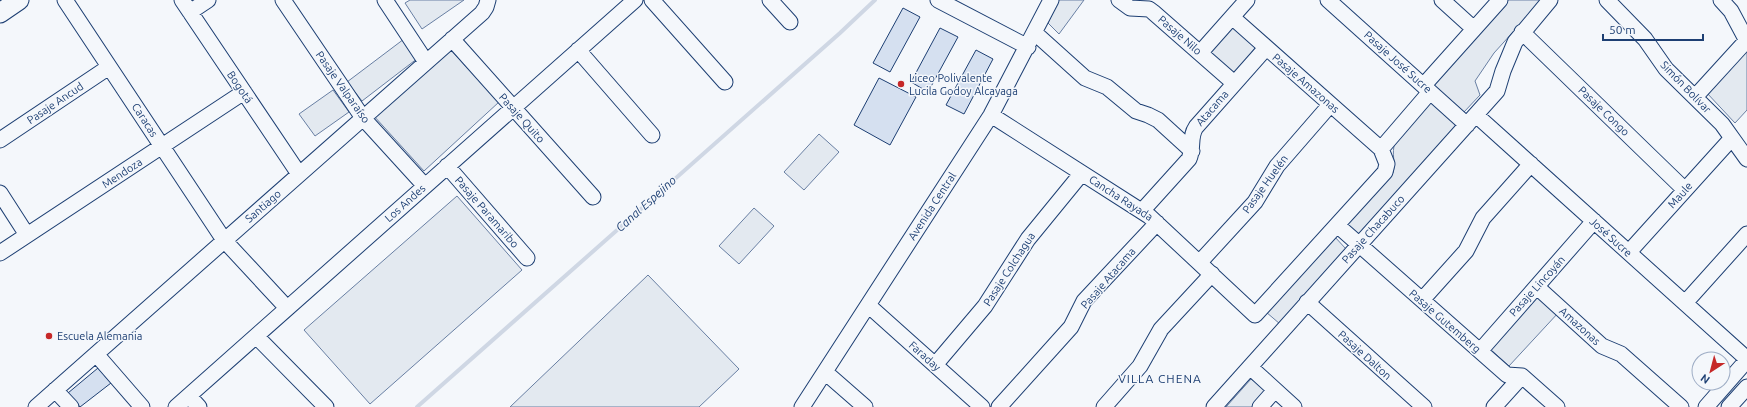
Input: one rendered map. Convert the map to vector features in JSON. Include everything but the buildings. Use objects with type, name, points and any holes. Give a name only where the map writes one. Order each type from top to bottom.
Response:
[{"type":"main road","points":[[0,13],[19,0]]},
{"type":"street","name":"Caracas","points":[[65,0],[224,240],[287,308]]},
{"type":"street","points":[[186,6],[208,0]]},
{"type":"street","name":"Pasaje Valparaíso","points":[[283,0],[363,118],[425,186]]},
{"type":"street","points":[[385,0],[426,62]]},
{"type":"street","name":"Los Andes","points":[[176,407],[635,0]]},
{"type":"street","points":[[652,0],[725,82]]},
{"type":"street","points":[[770,0],[790,22]]},
{"type":"street","points":[[938,0],[1028,47]]},
{"type":"street","name":"Avenida Central","points":[[802,407],[991,115],[1028,47],[1051,0]]},
{"type":"street","name":"Pasaje Nilo","points":[[1119,0],[1130,8],[1138,4],[1149,9],[1234,83]]},
{"type":"street","points":[[1200,52],[1247,0]]},
{"type":"street","name":"Pasaje José Sucre","points":[[1328,0],[1427,88],[1472,120]]},
{"type":"street","points":[[1442,0],[1474,29]]},
{"type":"street","points":[[1337,225],[1387,168],[1386,160],[1381,149],[1474,29],[1500,0]]},
{"type":"street","points":[[1522,32],[1550,0]]},
{"type":"street","name":"Simón Bolívar","points":[[1608,0],[1645,39],[1666,69],[1722,124],[1747,159]]},
{"type":"street","points":[[1695,97],[1747,40],[1731,11],[1721,0]]},
{"type":"street","name":"Santiago","points":[[36,407],[482,13],[488,1]]},
{"type":"street","name":"Bogotá","points":[[186,6],[299,174]]},
{"type":"street","name":"Pasaje Amazonas","points":[[1232,17],[1381,149]]},
{"type":"street","name":"Pasaje Chacabuco","points":[[1214,407],[1497,91],[1503,71],[1515,42],[1522,32]]},
{"type":"street","name":"Pasaje Congo","points":[[1522,32],[1685,190]]},
{"type":"street","points":[[1035,33],[1085,78],[1102,84],[1131,108],[1158,120],[1192,151]]},
{"type":"street","name":"Pasaje Quito","points":[[452,39],[593,197]]},
{"type":"street","name":"Atacama","points":[[1142,211],[1186,163],[1192,151],[1191,136],[1193,131],[1266,48]]},
{"type":"street","points":[[578,50],[652,135]]},
{"type":"street","name":"Pasaje Ancud","points":[[0,140],[109,67]]},
{"type":"street","name":"Mendoza","points":[[0,253],[244,92]]},
{"type":"street","name":"Pasaje Huelén","points":[[1200,262],[1255,202],[1276,166],[1330,104]]},
{"type":"street","name":"Cancha Rayada","points":[[991,115],[1142,211],[1200,262],[1255,315],[1337,225]]},
{"type":"street","name":"José Sucre","points":[[1472,120],[1531,164],[1747,359]]},
{"type":"street","name":"Maule","points":[[1629,252],[1732,138]]},
{"type":"street","points":[[1422,300],[1466,251],[1477,227],[1483,218],[1531,164]]},
{"type":"street","name":"Pasaje Paramaribo","points":[[447,166],[527,258]]},
{"type":"street","name":"Pasaje Colchagua","points":[[935,365],[985,306],[1028,239],[1082,173]]},
{"type":"street","points":[[0,193],[27,235]]},
{"type":"street","name":"Pasaje Lincoyán","points":[[1480,351],[1594,221]]},
{"type":"street","name":"Pasaje Atacama","points":[[999,407],[1071,327],[1084,301],[1157,223]]},
{"type":"street","name":"Pasaje Gutemberg","points":[[1337,225],[1507,375],[1522,376],[1557,407]]},
{"type":"street","points":[[1685,303],[1747,234]]},
{"type":"street","points":[[1104,407],[1140,366],[1161,329],[1212,274]]},
{"type":"street","name":"Amazonas","points":[[1537,287],[1602,346],[1621,354],[1681,407]]},
{"type":"street","name":"Pasaje Dalton","points":[[1307,302],[1424,407]]},
{"type":"street","name":"Faraday","points":[[868,305],[982,407]]},
{"type":"street","points":[[256,336],[326,407]]},
{"type":"street","points":[[96,354],[142,407]]},
{"type":"street","points":[[1706,407],[1747,359]]},
{"type":"street","points":[[1250,367],[1294,407]]},
{"type":"street","points":[[825,372],[865,407]]},
{"type":"street","points":[[1494,407],[1522,376]]},
{"type":"street","points":[[1729,407],[1747,387]]},
{"type":"street","points":[[55,390],[71,407]]},
{"type":"street","points":[[1260,407],[1275,390]]},
{"type":"street","points":[[189,396],[199,407]]},
{"type":"shaded area","points":[[410,0],[464,0],[422,29],[405,3]]},
{"type":"shaded area","points":[[1058,0],[1084,0],[1059,34],[1048,23]]},
{"type":"shaded area","points":[[1506,0],[1542,0],[1494,53],[1475,81],[1480,95],[1464,112],[1431,83]]},
{"type":"shaded area","points":[[1231,25],[1256,47],[1233,75],[1207,52]]},
{"type":"shaded area","points":[[404,39],[418,58],[362,101],[347,82]]},
{"type":"shaded area","points":[[447,46],[499,102],[424,171],[373,115]]},
{"type":"shaded area","points":[[1747,46],[1747,110],[1735,123],[1706,92]]},
{"type":"shaded area","points":[[333,90],[349,112],[315,136],[299,114]]},
{"type":"shaded area","points":[[1430,102],[1436,103],[1460,123],[1358,237],[1347,225],[1347,222],[1393,173],[1393,150],[1395,143]]},
{"type":"shaded area","points":[[819,134],[839,152],[804,190],[784,172]]},
{"type":"shaded area","points":[[457,196],[522,270],[370,404],[304,330]]},
{"type":"shaded area","points":[[754,208],[774,226],[739,264],[719,246]]},
{"type":"shaded area","points":[[1334,236],[1346,249],[1280,324],[1266,312]]},
{"type":"shaded area","points":[[648,275],[739,369],[699,407],[510,407]]},
{"type":"shaded area","points":[[1539,293],[1559,312],[1509,366],[1489,348]]},
{"type":"shaded area","points":[[1251,379],[1268,390],[1252,407],[1226,407]]},
{"type":"waterway","name":"Canal Espejino","points":[[417,407],[840,33],[875,0]]},
{"type":"place","name":"Liceo Polivalente Lucila Godoy Alcayaga","points":[[901,84]]},
{"type":"place","name":"Escuela Alemania","points":[[49,336]]},
{"type":"district","name":"VILLA CHENA","points":[[1160,379]]}]
